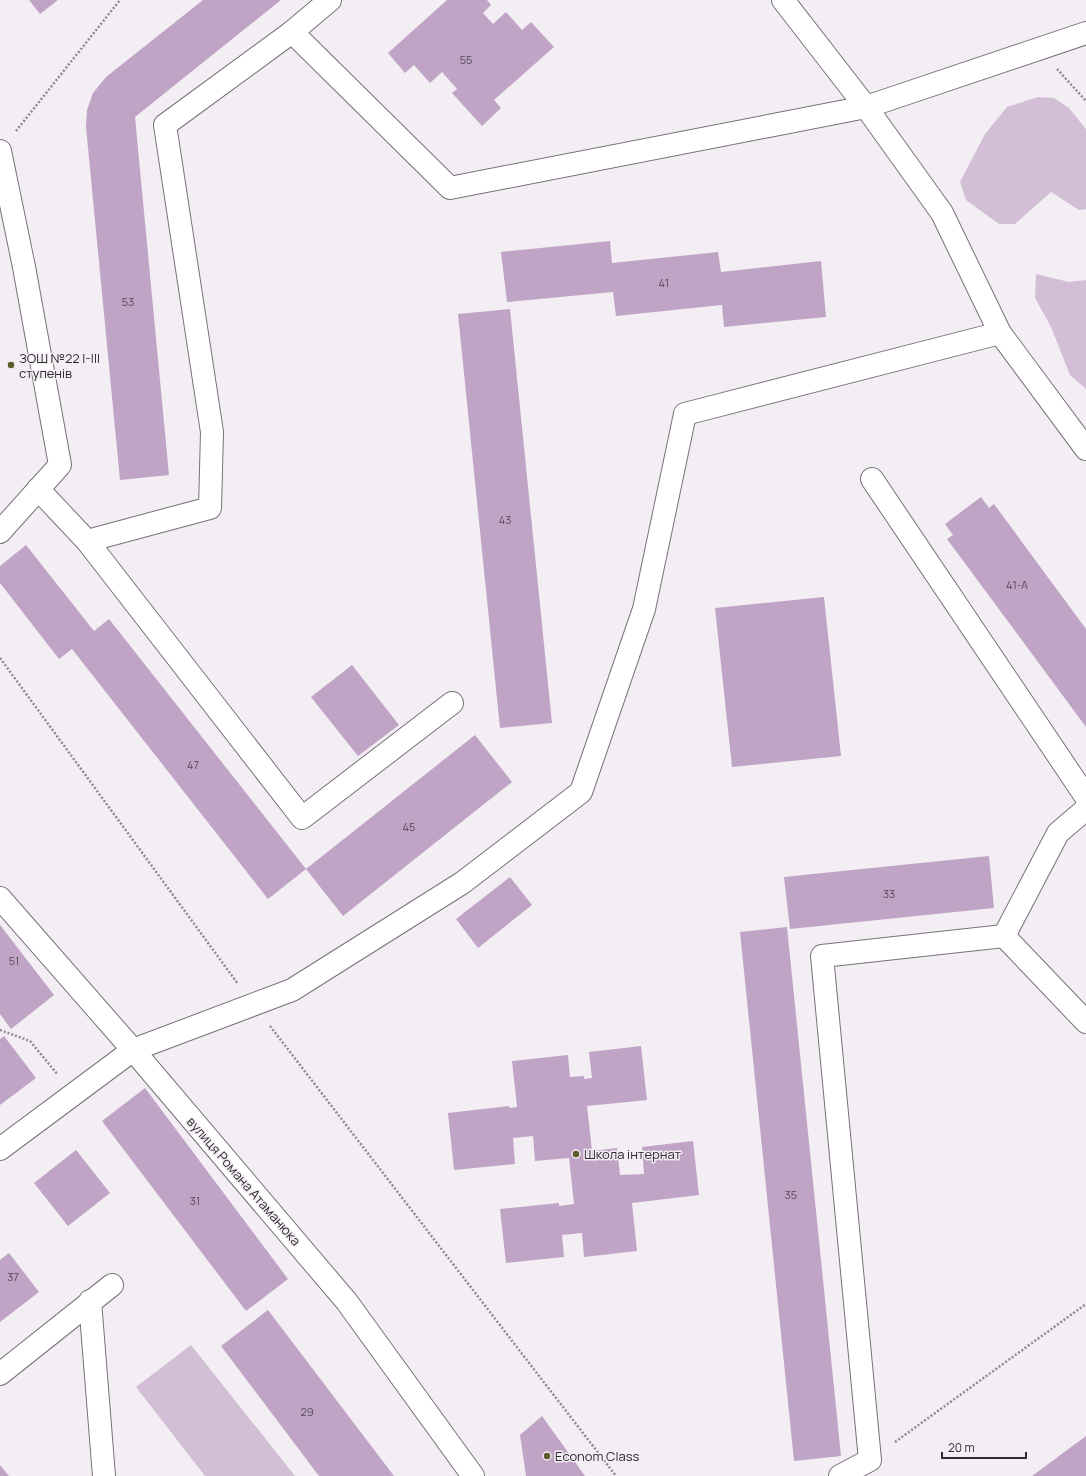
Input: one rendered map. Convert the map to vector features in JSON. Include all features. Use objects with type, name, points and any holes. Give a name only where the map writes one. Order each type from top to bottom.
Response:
[{"type":"street","points":[[87,541],[210,508],[212,432],[165,126],[292,32],[330,0]]},
{"type":"street","points":[[783,0],[866,107],[942,213],[1000,333],[1086,449]]},
{"type":"street","points":[[292,32],[450,188],[866,107],[1086,33]]},
{"type":"street","points":[[0,152],[24,267],[60,464],[0,532]]},
{"type":"street","points":[[0,1149],[132,1050],[292,990],[462,884],[581,792],[644,609],[685,414],[1000,333]]},
{"type":"street","points":[[872,479],[1086,797]]},
{"type":"street","points":[[38,489],[87,541],[302,818],[452,703]]},
{"type":"street","points":[[1004,936],[1058,833],[1086,809]]},
{"type":"street","name":"вулиця Романа Атаманюка","points":[[0,898],[347,1302],[473,1476]]},
{"type":"street","points":[[1004,936],[1086,1022]]},
{"type":"street","points":[[840,1476],[870,1460],[822,956],[1004,936]]},
{"type":"street","points":[[0,1374],[112,1285]]},
{"type":"street","points":[[90,1301],[104,1476]]},
{"type":"path","points":[[14,133],[120,0]]},
{"type":"path","points":[[1040,48],[1086,101]]},
{"type":"path","points":[[0,658],[253,1004],[616,1476]]},
{"type":"path","points":[[0,1030],[30,1041],[74,1094]]},
{"type":"path","points":[[870,1460],[1086,1304]]},
{"type":"shaded area","points":[[1038,97],[1054,98],[1069,108],[1086,129],[1086,209],[1079,210],[1051,192],[1015,224],[999,224],[966,200],[960,182],[985,134],[1007,107]]},
{"type":"shaded area","points":[[1036,274],[1069,282],[1086,280],[1086,389],[1070,375],[1051,327],[1035,298]]},
{"type":"shaded area","points":[[191,1345],[295,1476],[205,1476],[136,1387]]},
{"type":"building","points":[[29,0],[58,0],[40,14]]},
{"type":"building","points":[[203,0],[281,0],[135,117],[169,475],[120,480],[86,127],[87,110],[93,93],[106,77]]},
{"type":"building","points":[[447,0],[487,0],[491,5],[483,13],[493,24],[506,12],[522,30],[531,22],[554,47],[494,100],[501,108],[482,126],[452,93],[457,89],[442,72],[430,83],[414,65],[405,73],[388,53]]},
{"type":"building","points":[[610,241],[612,263],[718,252],[721,272],[821,261],[826,317],[724,327],[722,305],[616,316],[613,292],[507,302],[501,252]]},
{"type":"building","points":[[510,309],[552,723],[500,728],[458,314]]},
{"type":"building","points":[[981,497],[989,508],[994,504],[1086,629],[1086,727],[947,539],[953,535],[945,524]]},
{"type":"building","points":[[26,545],[94,631],[109,619],[306,869],[268,899],[72,649],[59,659],[0,583],[0,566]]},
{"type":"building","points":[[824,597],[841,756],[732,767],[715,608]]},
{"type":"building","points":[[352,665],[399,725],[358,756],[311,697]]},
{"type":"building","points":[[475,735],[512,782],[343,916],[306,869]]},
{"type":"building","points":[[989,856],[994,908],[790,929],[784,877]]},
{"type":"building","points":[[510,877],[532,905],[478,948],[456,919]]},
{"type":"building","points":[[0,925],[54,995],[11,1029],[0,1014]]},
{"type":"building","points":[[787,927],[841,1456],[794,1461],[740,932]]},
{"type":"building","points":[[4,1036],[36,1078],[0,1105],[0,1039]]},
{"type":"building","name":"Школа інтернат","points":[[641,1046],[647,1100],[587,1106],[592,1151],[617,1148],[620,1175],[644,1174],[642,1147],[693,1141],[699,1195],[632,1203],[637,1251],[584,1257],[582,1233],[562,1235],[564,1257],[506,1263],[500,1209],[559,1203],[559,1206],[574,1204],[569,1158],[535,1161],[533,1136],[513,1138],[515,1164],[454,1170],[448,1113],[509,1106],[510,1108],[517,1107],[512,1061],[568,1055],[570,1077],[584,1076],[584,1079],[592,1078],[589,1052]]},
{"type":"building","points":[[145,1088],[288,1279],[246,1311],[102,1121]]},
{"type":"building","points":[[76,1150],[110,1193],[68,1226],[34,1183]]},
{"type":"building","points":[[9,1253],[39,1292],[0,1322],[0,1260]]},
{"type":"building","points":[[268,1310],[394,1476],[319,1476],[221,1346]]},
{"type":"building","name":"Econom Class","points":[[542,1416],[585,1476],[526,1476],[520,1435]]},
{"type":"building","points":[[1086,1436],[1086,1476],[1032,1476]]},
{"type":"building","points":[[0,1465],[9,1476],[0,1476]]},
{"type":"place","name":"ЗОШ №22 І-ІІІ ступенів","points":[[11,365]]},
{"type":"place","name":"Школа інтернат","points":[[576,1154]]},
{"type":"place","name":"Econom Class","points":[[547,1456]]}]
